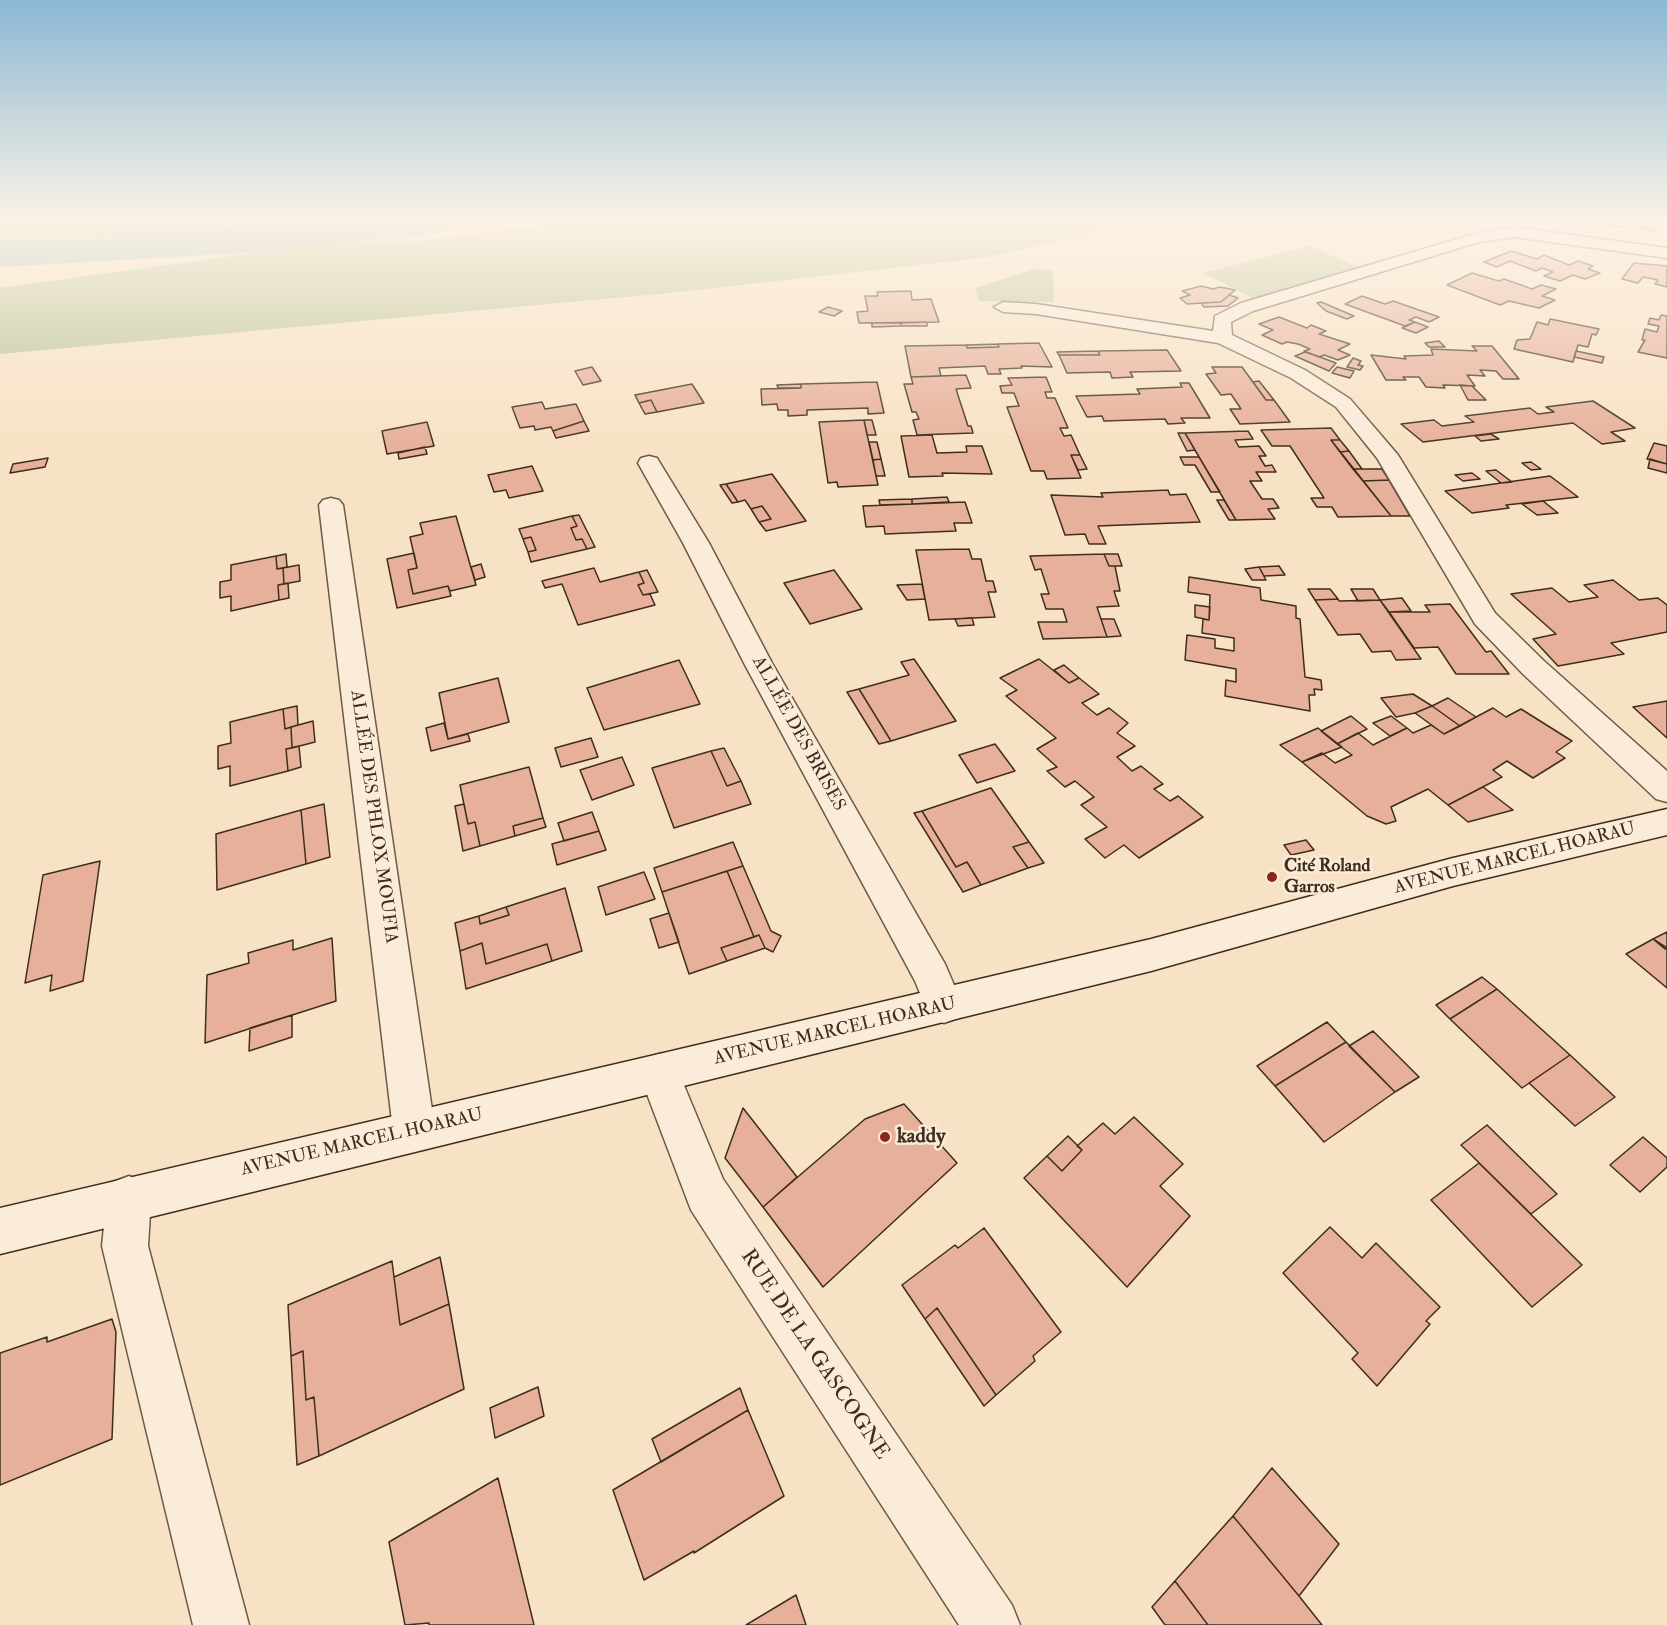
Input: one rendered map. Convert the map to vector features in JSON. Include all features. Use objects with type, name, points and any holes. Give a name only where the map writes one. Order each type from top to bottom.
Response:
[{"type":"street","points":[[1223,338],[1222,320],[1247,306],[1278,297]]},
{"type":"street","points":[[1003,307],[1036,309],[1223,338],[1298,374],[1343,403],[1387,455],[1485,618],[1533,667],[1667,790]]},
{"type":"street","name":"ALLÉE DES BRISES","points":[[649,463],[696,543],[758,663],[932,976],[944,1006]]},
{"type":"street","name":"ALLÉE DES PHLOX MOUFIA","points":[[331,505],[414,1130]]},
{"type":"street","name":"AVENUE MARCEL HOARAU","points":[[0,1231],[414,1130],[944,1006],[1151,955],[1453,872],[1667,822]]},
{"type":"street","name":"RUE DE LA GASCOGNE","points":[[659,1073],[707,1194],[992,1625]]},
{"type":"street","points":[[129,1198],[125,1246],[221,1625]]},
{"type":"green space","points":[[0,297],[627,297],[0,354]]},
{"type":"green space","points":[[978,297],[1054,297],[1054,302],[979,301]]},
{"type":"building","points":[[865,297],[931,299],[939,322],[859,323],[857,312],[868,311]]},
{"type":"building","points":[[1227,297],[1221,302],[1187,304],[1180,298]]},
{"type":"building","points":[[1227,297],[1238,298],[1228,306],[1204,307],[1201,303],[1221,302]]},
{"type":"building","points":[[1364,297],[1385,304],[1393,301],[1439,317],[1429,322],[1416,317],[1409,320],[1415,322],[1405,326],[1345,304]]},
{"type":"building","points":[[1478,297],[1545,297],[1555,300],[1539,308],[1509,301],[1500,305]]},
{"type":"building","points":[[1321,302],[1354,316],[1347,319],[1326,311],[1317,303]]},
{"type":"building","points":[[828,307],[842,311],[834,316],[819,312]]},
{"type":"building","points":[[1661,315],[1667,316],[1667,358],[1638,352],[1645,340],[1642,340],[1645,329],[1657,332],[1659,326],[1648,324],[1650,318],[1659,320]]},
{"type":"building","points":[[1279,317],[1307,328],[1311,325],[1326,331],[1319,334],[1350,344],[1338,350],[1350,355],[1338,360],[1324,355],[1319,357],[1304,351],[1310,349],[1298,344],[1287,342],[1282,344],[1262,335],[1273,330],[1259,324]]},
{"type":"building","points":[[1550,319],[1599,329],[1596,335],[1592,334],[1588,347],[1578,345],[1573,362],[1514,349],[1517,340],[1530,339],[1537,322],[1548,325]]},
{"type":"building","points":[[927,322],[927,326],[901,326],[900,323]]},
{"type":"building","points":[[1415,322],[1428,327],[1416,333],[1402,328]]},
{"type":"building","points":[[872,323],[900,323],[901,326],[872,327]]},
{"type":"building","points":[[1439,341],[1445,347],[1429,347],[1425,343]]},
{"type":"building","points":[[1039,343],[1052,367],[1021,366],[1022,368],[999,369],[1001,374],[988,374],[985,366],[939,368],[941,376],[911,377],[905,346],[966,345],[967,348],[999,347],[998,344]]},
{"type":"building","points":[[998,344],[999,347],[967,348],[966,345]]},
{"type":"building","points":[[1472,346],[1492,346],[1519,379],[1503,379],[1496,371],[1480,370],[1485,376],[1467,375],[1475,386],[1426,387],[1419,377],[1403,377],[1406,380],[1386,380],[1371,355],[1406,359],[1404,356],[1433,355],[1431,349],[1477,351]]},
{"type":"building","points":[[1167,350],[1181,371],[1130,372],[1133,377],[1112,378],[1110,372],[1067,373],[1059,355],[1100,355],[1098,351]]},
{"type":"building","points":[[1098,351],[1100,355],[1059,355],[1057,352]]},
{"type":"building","points":[[1576,351],[1604,357],[1602,363],[1574,357]]},
{"type":"building","points":[[1305,352],[1336,363],[1329,371],[1295,356]]},
{"type":"building","points":[[1353,358],[1361,361],[1358,365],[1363,366],[1360,370],[1347,367]]},
{"type":"building","points":[[592,367],[601,381],[583,385],[575,371]]},
{"type":"building","points":[[1212,367],[1242,367],[1266,400],[1274,400],[1290,422],[1240,424],[1230,409],[1241,409],[1231,394],[1221,395],[1206,374],[1216,373]]},
{"type":"building","points":[[1337,367],[1354,371],[1350,378],[1332,373]]},
{"type":"building","points":[[966,375],[971,388],[956,389],[968,426],[971,426],[973,433],[917,435],[913,420],[919,419],[916,412],[912,412],[904,384],[913,384],[911,377]]},
{"type":"building","points":[[1046,377],[1052,392],[1045,392],[1047,398],[1055,398],[1068,428],[1060,428],[1064,436],[1071,435],[1080,455],[1071,455],[1081,478],[1047,479],[1044,471],[1031,471],[1007,407],[1019,406],[1014,393],[1002,393],[1000,386],[1012,385],[1008,378]]},
{"type":"building","points":[[1259,381],[1274,400],[1266,400],[1253,382]]},
{"type":"building","points":[[877,382],[884,413],[868,414],[868,408],[807,410],[807,415],[788,416],[788,410],[778,410],[777,404],[762,405],[761,389],[801,388],[801,384]]},
{"type":"building","points":[[1180,383],[1189,383],[1210,418],[1181,418],[1185,423],[1168,424],[1165,419],[1104,421],[1102,416],[1087,417],[1076,396],[1140,394],[1137,389],[1182,387]]},
{"type":"building","points":[[692,384],[704,403],[657,412],[651,400],[639,403],[635,395]]},
{"type":"building","points":[[801,384],[801,388],[778,388],[777,385]]},
{"type":"building","points":[[1460,385],[1472,386],[1486,400],[1468,400]]},
{"type":"building","points":[[651,400],[657,412],[645,414],[639,403]]},
{"type":"building","points":[[1593,401],[1635,428],[1611,432],[1625,441],[1602,444],[1573,423],[1423,442],[1401,424],[1434,420],[1442,426],[1474,422],[1465,416],[1530,408],[1538,414],[1554,412],[1546,407]]},
{"type":"building","points":[[542,402],[545,409],[576,404],[584,421],[553,431],[551,427],[535,430],[534,426],[520,428],[512,407]]},
{"type":"building","points":[[864,420],[872,420],[876,435],[867,435]]},
{"type":"building","points":[[864,420],[878,485],[838,487],[837,482],[828,483],[819,422]]},
{"type":"building","points":[[584,421],[589,431],[556,438],[553,431]]},
{"type":"building","points":[[427,422],[434,446],[387,454],[382,431]]},
{"type":"building","points":[[1331,428],[1340,440],[1331,440],[1391,516],[1338,517],[1332,507],[1317,507],[1311,498],[1324,498],[1290,446],[1272,446],[1261,430]]},
{"type":"building","points":[[1248,431],[1253,439],[1235,440],[1239,447],[1259,446],[1266,456],[1259,456],[1265,466],[1272,465],[1276,472],[1256,472],[1262,481],[1250,481],[1262,499],[1273,499],[1279,508],[1268,509],[1275,519],[1236,520],[1185,433]]},
{"type":"building","points":[[1178,433],[1185,433],[1195,450],[1187,451]]},
{"type":"building","points":[[1491,434],[1499,439],[1481,441],[1475,436]]},
{"type":"building","points":[[932,435],[937,453],[967,452],[966,446],[982,446],[992,474],[942,473],[943,476],[909,477],[901,436]]},
{"type":"building","points":[[1331,440],[1340,440],[1349,451],[1340,452]]},
{"type":"building","points":[[869,442],[877,442],[881,459],[873,460]]},
{"type":"building","points":[[1654,443],[1667,446],[1667,464],[1647,459]]},
{"type":"building","points":[[425,447],[427,454],[399,459],[398,453]]},
{"type":"building","points":[[1349,451],[1362,469],[1353,469],[1340,452]]},
{"type":"building","points":[[1071,455],[1080,455],[1087,469],[1078,470]]},
{"type":"building","points":[[1180,457],[1199,457],[1220,492],[1211,492],[1195,465],[1184,465]]},
{"type":"building","points":[[48,458],[45,467],[10,473],[13,464]]},
{"type":"building","points":[[881,459],[885,476],[876,476],[873,460]]},
{"type":"building","points":[[1650,459],[1667,464],[1667,473],[1648,468]]},
{"type":"building","points":[[1531,462],[1541,469],[1531,470],[1522,463]]},
{"type":"building","points":[[532,466],[543,491],[509,498],[506,490],[494,492],[488,475]]},
{"type":"building","points":[[1353,469],[1382,469],[1389,480],[1363,481]]},
{"type":"building","points":[[1496,470],[1512,482],[1501,483],[1486,471]]},
{"type":"building","points":[[1472,473],[1480,479],[1463,481],[1455,475]]},
{"type":"building","points":[[772,474],[806,521],[766,531],[759,522],[771,519],[762,506],[751,509],[745,500],[738,502],[726,484]]},
{"type":"building","points":[[1550,476],[1578,497],[1506,505],[1509,508],[1472,513],[1445,491]]},
{"type":"building","points":[[1389,480],[1410,516],[1391,516],[1363,481]]},
{"type":"building","points":[[726,484],[738,502],[732,503],[720,485]]},
{"type":"building","points":[[1168,490],[1170,495],[1186,494],[1200,522],[1098,526],[1106,544],[1089,544],[1085,534],[1065,535],[1051,495],[1103,497],[1101,493]]},
{"type":"building","points":[[947,497],[949,502],[912,504],[912,499]]},
{"type":"building","points":[[912,499],[912,504],[880,505],[879,500]]},
{"type":"building","points":[[1217,500],[1224,500],[1236,520],[1229,520]]},
{"type":"building","points":[[1543,501],[1558,513],[1537,515],[1522,504]]},
{"type":"building","points":[[965,502],[972,523],[954,523],[956,531],[885,534],[884,526],[866,527],[863,506]]},
{"type":"building","points":[[762,506],[771,519],[759,522],[751,509]]},
{"type":"building","points":[[579,515],[595,547],[587,549],[582,539],[576,540],[571,528],[577,526],[572,516]]},
{"type":"building","points":[[456,516],[476,585],[450,591],[448,586],[413,594],[408,570],[417,568],[410,537],[423,534],[420,523]]},
{"type":"building","points":[[572,516],[577,526],[571,528],[576,540],[582,539],[587,549],[531,562],[528,552],[536,550],[531,537],[523,539],[519,529]]},
{"type":"building","points":[[531,537],[536,550],[528,552],[523,539]]},
{"type":"building","points":[[969,549],[972,559],[981,559],[986,581],[993,581],[996,592],[988,592],[995,617],[929,620],[916,550]]},
{"type":"building","points":[[414,553],[417,568],[408,570],[413,594],[448,586],[451,596],[397,608],[387,559]]},
{"type":"building","points":[[286,554],[287,567],[277,569],[276,556]]},
{"type":"building","points":[[1104,554],[1109,566],[1115,566],[1120,591],[1114,591],[1119,606],[1097,607],[1107,637],[1043,639],[1038,622],[1067,622],[1063,609],[1046,609],[1041,594],[1049,594],[1041,569],[1035,570],[1030,556]]},
{"type":"building","points":[[1104,554],[1118,554],[1122,566],[1109,566]]},
{"type":"building","points":[[276,556],[277,569],[283,568],[284,584],[278,585],[279,600],[231,611],[231,596],[220,598],[220,582],[231,580],[231,565]]},
{"type":"building","points":[[481,564],[485,577],[475,580],[471,567]]},
{"type":"building","points":[[299,565],[300,581],[284,584],[283,568]]},
{"type":"building","points":[[1279,566],[1285,575],[1264,576],[1259,567]]},
{"type":"building","points":[[1259,567],[1266,580],[1252,580],[1245,569]]},
{"type":"building","points":[[594,568],[600,582],[639,572],[644,583],[638,585],[643,595],[650,594],[655,605],[578,625],[562,584],[545,588],[542,581]]},
{"type":"building","points":[[647,570],[658,592],[643,595],[638,585],[644,583],[639,572]]},
{"type":"building","points":[[834,570],[862,609],[810,624],[784,583]]},
{"type":"building","points":[[1189,577],[1260,588],[1261,600],[1296,606],[1296,618],[1300,619],[1305,677],[1321,680],[1322,690],[1314,689],[1315,695],[1309,695],[1310,711],[1225,696],[1226,680],[1236,682],[1236,669],[1185,660],[1187,635],[1215,639],[1215,648],[1234,651],[1234,638],[1202,633],[1203,619],[1209,620],[1210,595],[1188,592]]},
{"type":"building","points":[[1613,580],[1639,600],[1658,598],[1667,605],[1667,632],[1611,643],[1624,654],[1558,666],[1533,639],[1556,634],[1511,594],[1552,588],[1569,602],[1598,597],[1584,585]]},
{"type":"building","points":[[288,583],[289,598],[279,600],[278,585]]},
{"type":"building","points":[[922,584],[925,599],[907,600],[897,585]]},
{"type":"building","points":[[1308,589],[1330,589],[1338,599],[1315,600]]},
{"type":"building","points":[[1351,589],[1373,589],[1380,600],[1358,601]]},
{"type":"building","points":[[1402,598],[1411,611],[1389,612],[1380,600]]},
{"type":"building","points":[[1338,599],[1339,601],[1380,600],[1421,659],[1396,660],[1391,651],[1372,652],[1360,634],[1338,635],[1315,600]]},
{"type":"building","points":[[1450,604],[1486,652],[1491,651],[1509,674],[1456,674],[1438,647],[1414,648],[1389,612],[1430,612],[1425,605]]},
{"type":"building","points":[[1195,605],[1210,607],[1209,620],[1195,617]]},
{"type":"building","points":[[972,618],[974,625],[958,626],[955,619]]},
{"type":"building","points":[[1101,619],[1114,619],[1121,636],[1107,637]]},
{"type":"building","points":[[914,659],[956,721],[891,741],[859,689],[909,675],[901,662]]},
{"type":"building","points":[[1039,659],[1069,683],[1079,678],[1099,694],[1082,703],[1097,715],[1109,708],[1128,723],[1117,733],[1135,746],[1117,757],[1132,771],[1141,766],[1163,784],[1154,789],[1170,801],[1178,796],[1203,817],[1139,858],[1124,845],[1105,858],[1085,839],[1107,827],[1081,805],[1094,797],[1075,781],[1065,787],[1047,771],[1057,767],[1037,749],[1056,738],[1006,696],[1017,690],[1000,678]]},
{"type":"building","points":[[679,660],[700,704],[604,730],[587,688]]},
{"type":"building","points":[[1064,665],[1079,678],[1069,683],[1054,670]]},
{"type":"building","points":[[498,678],[509,722],[448,739],[439,693]]},
{"type":"building","points":[[859,689],[891,741],[879,744],[847,692]]},
{"type":"building","points":[[1413,694],[1432,706],[1396,717],[1381,698]]},
{"type":"building","points":[[1448,698],[1476,717],[1460,726],[1432,706]]},
{"type":"building","points":[[1667,701],[1667,738],[1633,707]]},
{"type":"building","points":[[297,706],[298,725],[285,729],[283,709]]},
{"type":"building","points":[[1432,706],[1460,726],[1444,734],[1415,713]]},
{"type":"building","points":[[1493,708],[1506,717],[1521,709],[1572,741],[1556,752],[1565,758],[1533,778],[1507,761],[1493,770],[1502,777],[1448,805],[1428,789],[1391,807],[1396,821],[1386,824],[1367,816],[1302,762],[1322,753],[1335,763],[1352,755],[1337,744],[1358,733],[1373,745],[1407,728],[1413,733],[1431,725],[1444,734]]},
{"type":"building","points":[[283,709],[285,729],[291,727],[292,748],[286,749],[288,771],[230,786],[230,766],[218,769],[218,746],[231,743],[230,722]]},
{"type":"building","points":[[1351,716],[1367,729],[1337,744],[1321,731]]},
{"type":"building","points":[[1391,716],[1407,728],[1390,736],[1373,723]]},
{"type":"building","points":[[313,721],[315,742],[292,748],[291,727]]},
{"type":"building","points":[[444,723],[448,739],[468,734],[470,741],[431,751],[426,728]]},
{"type":"building","points":[[1318,728],[1342,747],[1302,762],[1280,745]]},
{"type":"building","points":[[591,738],[598,757],[561,767],[555,748]]},
{"type":"building","points":[[995,744],[1015,771],[977,783],[959,755]]},
{"type":"building","points":[[299,746],[301,767],[288,771],[286,749]]},
{"type":"building","points":[[724,748],[741,781],[727,786],[711,751]]},
{"type":"building","points":[[711,751],[727,786],[741,781],[751,804],[674,828],[652,768]]},
{"type":"building","points":[[622,757],[634,785],[592,800],[580,770]]},
{"type":"building","points":[[529,767],[543,818],[513,826],[515,836],[480,846],[475,822],[468,824],[460,785]]},
{"type":"building","points":[[1483,787],[1513,810],[1468,822],[1448,805]]},
{"type":"building","points":[[991,788],[1029,842],[1013,847],[1028,868],[981,885],[967,862],[956,867],[922,811]]},
{"type":"building","points":[[324,804],[330,857],[306,864],[301,810]]},
{"type":"building","points":[[464,804],[468,824],[475,822],[480,846],[463,851],[455,806]]},
{"type":"building","points":[[301,810],[306,864],[217,890],[216,834]]},
{"type":"building","points":[[922,811],[956,867],[967,862],[981,885],[963,892],[914,813]]},
{"type":"building","points":[[592,812],[599,831],[564,841],[558,823]]},
{"type":"building","points":[[543,818],[546,827],[515,836],[513,826]]},
{"type":"building","points":[[599,831],[606,850],[557,865],[552,844]]},
{"type":"building","points":[[1306,840],[1314,850],[1291,855],[1284,845]]},
{"type":"building","points":[[733,842],[743,866],[662,892],[654,868]]},
{"type":"building","points":[[1029,842],[1044,863],[1028,868],[1013,847]]},
{"type":"building","points":[[100,861],[83,981],[50,991],[52,975],[25,983],[43,875]]},
{"type":"building","points":[[743,866],[771,931],[781,936],[773,952],[765,948],[759,935],[754,937],[727,871]]},
{"type":"building","points":[[727,871],[754,937],[721,948],[727,961],[689,974],[662,892]]},
{"type":"building","points":[[644,872],[655,899],[606,915],[598,887]]},
{"type":"building","points":[[565,888],[582,951],[552,961],[547,944],[486,964],[482,943],[460,951],[455,923],[479,916],[480,924],[509,915],[506,907]]},
{"type":"building","points":[[506,907],[509,915],[480,924],[479,916]]},
{"type":"building","points":[[669,913],[679,942],[659,948],[650,919]]},
{"type":"building","points":[[1667,932],[1667,948],[1665,949],[1653,939]]},
{"type":"building","points":[[759,935],[765,948],[727,961],[721,948]]},
{"type":"building","points":[[332,938],[336,1001],[205,1043],[207,975],[249,963],[248,953],[293,940],[293,950]]},
{"type":"building","points":[[1653,939],[1667,948],[1667,988],[1626,954]]},
{"type":"building","points":[[482,943],[486,964],[547,944],[552,961],[466,989],[460,951]]},
{"type":"building","points":[[1482,977],[1497,989],[1450,1019],[1436,1005]]},
{"type":"building","points":[[1497,989],[1570,1055],[1522,1088],[1450,1019]]},
{"type":"building","points":[[292,1015],[292,1037],[249,1051],[250,1028]]},
{"type":"building","points":[[1327,1022],[1346,1042],[1275,1086],[1257,1066]]},
{"type":"building","points":[[1373,1031],[1419,1077],[1395,1092],[1349,1046]]},
{"type":"building","points":[[1346,1042],[1395,1092],[1324,1142],[1275,1086]]},
{"type":"building","points":[[1570,1055],[1615,1097],[1575,1126],[1529,1083]]},
{"type":"building","points":[[904,1104],[957,1163],[823,1287],[763,1207],[865,1119]]},
{"type":"building","points":[[743,1108],[797,1177],[763,1207],[725,1158]]},
{"type":"building","points":[[1134,1117],[1183,1164],[1160,1186],[1190,1216],[1127,1287],[1024,1178],[1047,1156],[1062,1171],[1082,1150],[1077,1146],[1103,1123],[1115,1134]]},
{"type":"building","points":[[1487,1125],[1557,1194],[1531,1214],[1461,1145]]},
{"type":"building","points":[[1068,1136],[1082,1150],[1062,1171],[1047,1156]]},
{"type":"building","points":[[1643,1137],[1667,1158],[1667,1167],[1640,1192],[1610,1165]]},
{"type":"building","points":[[1479,1163],[1582,1265],[1532,1307],[1431,1200]]},
{"type":"building","points":[[1330,1227],[1362,1258],[1376,1243],[1440,1307],[1426,1321],[1430,1324],[1377,1386],[1352,1359],[1358,1353],[1283,1273]]},
{"type":"building","points":[[984,1228],[1061,1332],[1033,1356],[1035,1361],[996,1395],[937,1308],[925,1319],[902,1285],[955,1245],[958,1248]]},
{"type":"building","points":[[440,1257],[449,1304],[400,1325],[394,1277]]},
{"type":"building","points":[[392,1261],[400,1325],[449,1304],[464,1389],[319,1456],[314,1397],[306,1400],[303,1351],[291,1356],[288,1305]]},
{"type":"building","points":[[937,1308],[996,1395],[984,1406],[925,1319]]},
{"type":"building","points":[[112,1319],[116,1332],[112,1439],[0,1485],[0,1353],[47,1337],[47,1342]]},
{"type":"building","points":[[303,1351],[306,1400],[314,1397],[319,1456],[297,1465],[291,1356]]},
{"type":"building","points":[[538,1387],[544,1416],[495,1438],[490,1408]]},
{"type":"building","points":[[740,1388],[748,1410],[661,1462],[652,1439]]},
{"type":"building","points":[[748,1410],[784,1496],[694,1553],[694,1551],[644,1580],[613,1490]]},
{"type":"building","points":[[1272,1468],[1339,1544],[1299,1596],[1233,1516]]},
{"type":"building","points":[[498,1478],[534,1625],[429,1625],[429,1623],[405,1625],[389,1542]]},
{"type":"building","points":[[1233,1516],[1322,1625],[1208,1625],[1175,1581]]},
{"type":"building","points":[[1175,1581],[1208,1625],[1165,1625],[1152,1607]]},
{"type":"building","points":[[796,1595],[806,1625],[746,1625]]},
{"type":"place","name":"Cité Roland Garros","points":[[1272,877]]},
{"type":"place","name":"kaddy","points":[[885,1137]]}]
